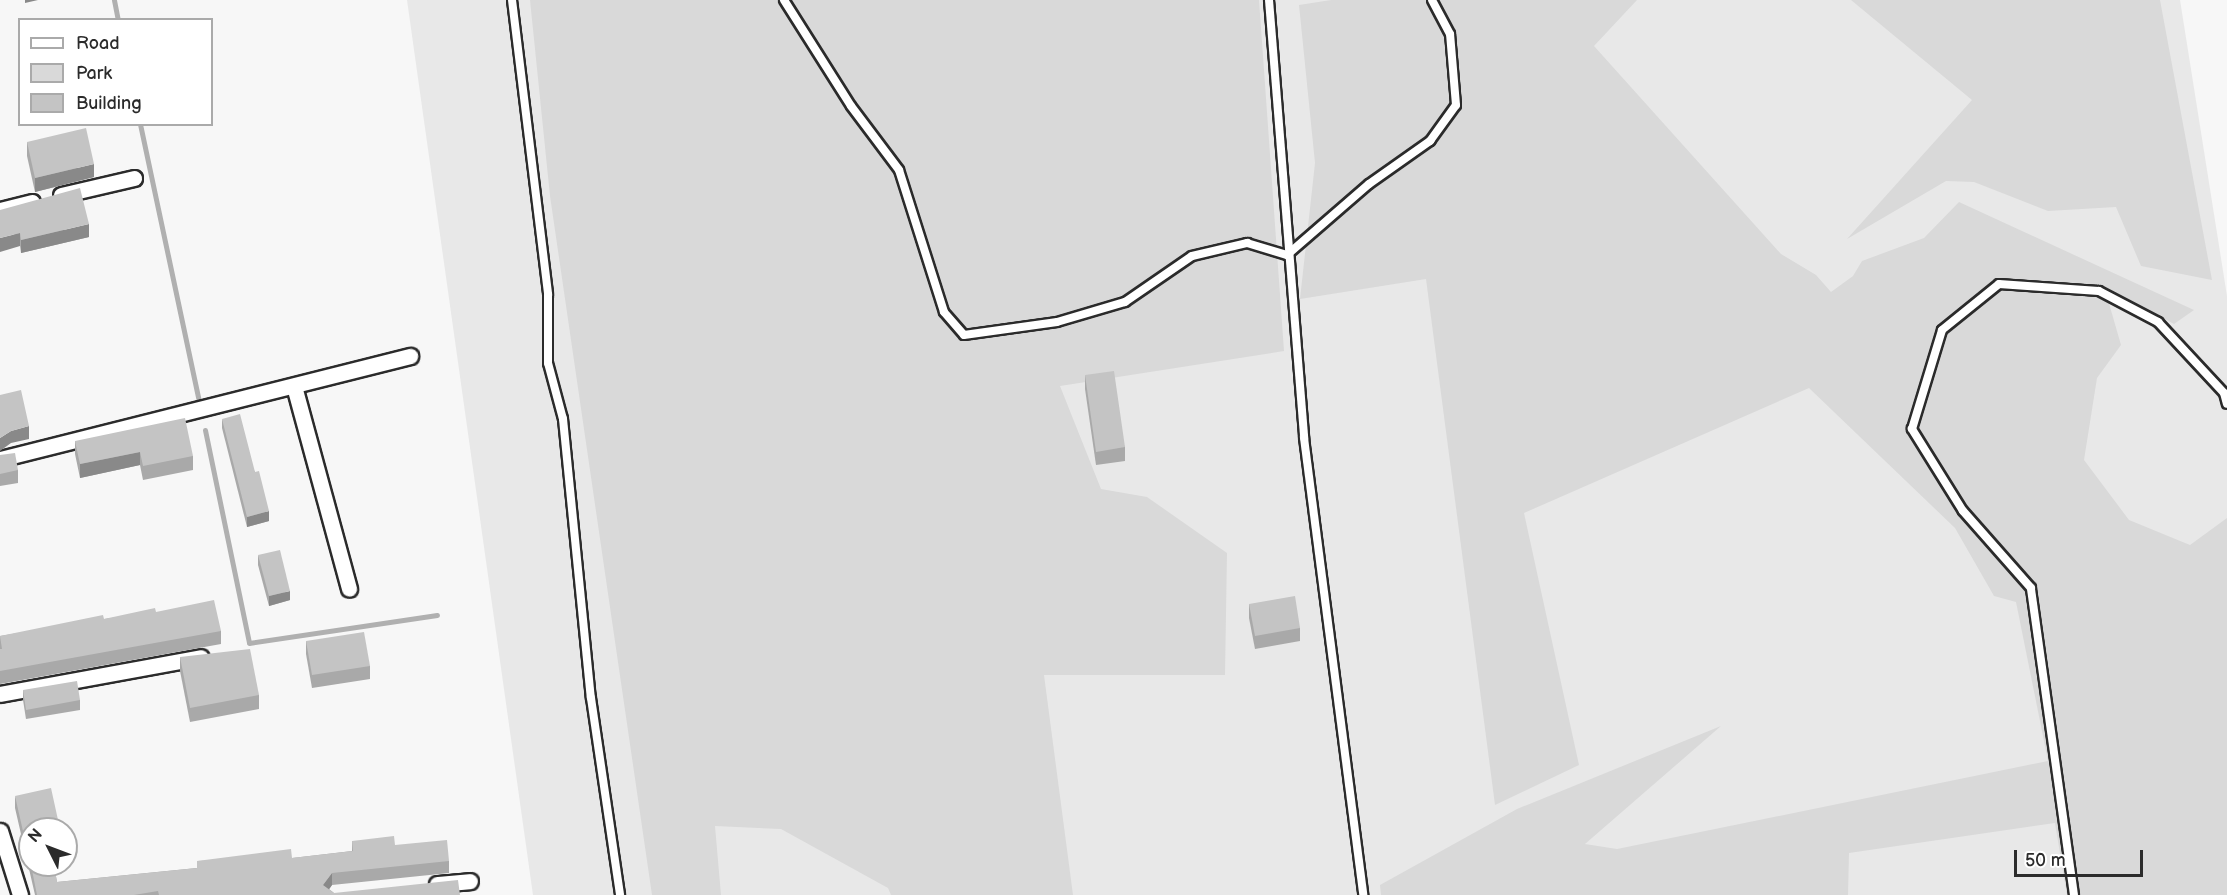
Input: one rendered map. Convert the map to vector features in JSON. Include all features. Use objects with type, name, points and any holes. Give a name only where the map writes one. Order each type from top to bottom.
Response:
[{"type":"street","points":[[0,210],[134,178]]},
{"type":"street","points":[[0,459],[410,356]]},
{"type":"street","points":[[294,386],[349,589]]},
{"type":"street","points":[[0,694],[213,655]]},
{"type":"street","points":[[0,831],[20,895]]},
{"type":"street","points":[[424,886],[470,881]]},
{"type":"lane","points":[[512,0],[548,295],[548,363],[563,419],[567,494],[591,698],[620,895]]},
{"type":"lane","points":[[784,0],[851,106],[899,170],[944,312],[964,335],[1057,322],[1125,302],[1192,256],[1247,243],[1287,255]]},
{"type":"lane","points":[[1269,0],[1287,255],[1304,438],[1363,895]]},
{"type":"lane","points":[[1287,255],[1369,184],[1431,141],[1456,105],[1450,34],[1432,0]]},
{"type":"lane","points":[[2074,895],[2031,588],[1963,511],[1912,429],[1942,330],[1999,285],[2099,291],[2158,322],[2224,393],[2227,404]]},
{"type":"shaded area","points":[[407,0],[2180,0],[2227,296],[2227,895],[533,895]]},
{"type":"green space","points":[[530,0],[1259,0],[1284,351],[1060,386],[1101,489],[1147,497],[1227,553],[1225,675],[1044,675],[1073,895],[891,895],[888,888],[781,829],[715,826],[721,895],[652,895],[550,196]]},
{"type":"green space","points":[[1331,0],[1637,0],[1594,46],[1781,254],[1816,275],[1831,292],[1853,276],[1862,261],[1924,238],[1959,202],[2194,310],[2174,324],[2104,286],[2121,345],[2097,378],[2084,460],[2129,520],[2190,545],[2227,518],[2227,895],[2067,895],[2055,823],[1849,853],[1848,895],[1381,895],[1380,885],[1517,809],[1721,726],[1585,844],[1617,849],[2048,761],[2016,602],[1994,596],[1955,528],[1809,388],[1524,513],[1579,765],[1495,805],[1426,279],[1300,299],[1315,163],[1299,5]]},
{"type":"green space","points":[[1851,0],[2160,0],[2212,280],[2141,266],[2116,207],[2048,211],[1974,182],[1946,181],[1847,239],[1972,100]]},
{"type":"building","points":[[86,128],[94,164],[35,178],[27,142]]},
{"type":"building","points":[[80,188],[89,224],[21,240],[20,233],[0,238],[0,210]]},
{"type":"building","points":[[1114,371],[1125,447],[1096,452],[1085,375]]},
{"type":"building","points":[[21,390],[29,426],[11,431],[0,438],[0,395]]},
{"type":"building","points":[[240,414],[255,472],[259,471],[269,511],[247,517],[222,419]]},
{"type":"building","points":[[185,418],[193,456],[143,466],[140,452],[80,464],[75,441]]},
{"type":"building","points":[[15,453],[18,470],[0,474],[0,455]]},
{"type":"building","points":[[280,550],[290,591],[269,596],[258,555]]},
{"type":"building","points":[[1295,596],[1300,628],[1255,636],[1249,604]]},
{"type":"building","points":[[214,600],[221,631],[0,671],[0,649],[2,649],[0,636],[103,615],[104,619],[155,608],[156,612]]},
{"type":"building","points":[[364,632],[370,666],[312,675],[306,641]]},
{"type":"building","points":[[250,649],[259,695],[190,708],[180,657]]},
{"type":"building","points":[[77,681],[80,700],[26,710],[23,690]]},
{"type":"building","points":[[51,788],[57,817],[20,817],[15,796]]},
{"type":"building","points":[[394,836],[395,845],[447,840],[449,861],[332,873],[323,885],[334,893],[458,880],[460,895],[159,895],[158,891],[134,895],[37,895],[33,877],[56,877],[57,882],[197,868],[197,861],[291,849],[292,858],[353,851],[352,841]]},
{"type":"waterway","points":[[114,0],[118,18]]},
{"type":"waterway","points":[[140,126],[198,398]]},
{"type":"waterway","points":[[205,430],[249,643],[437,615]]}]
